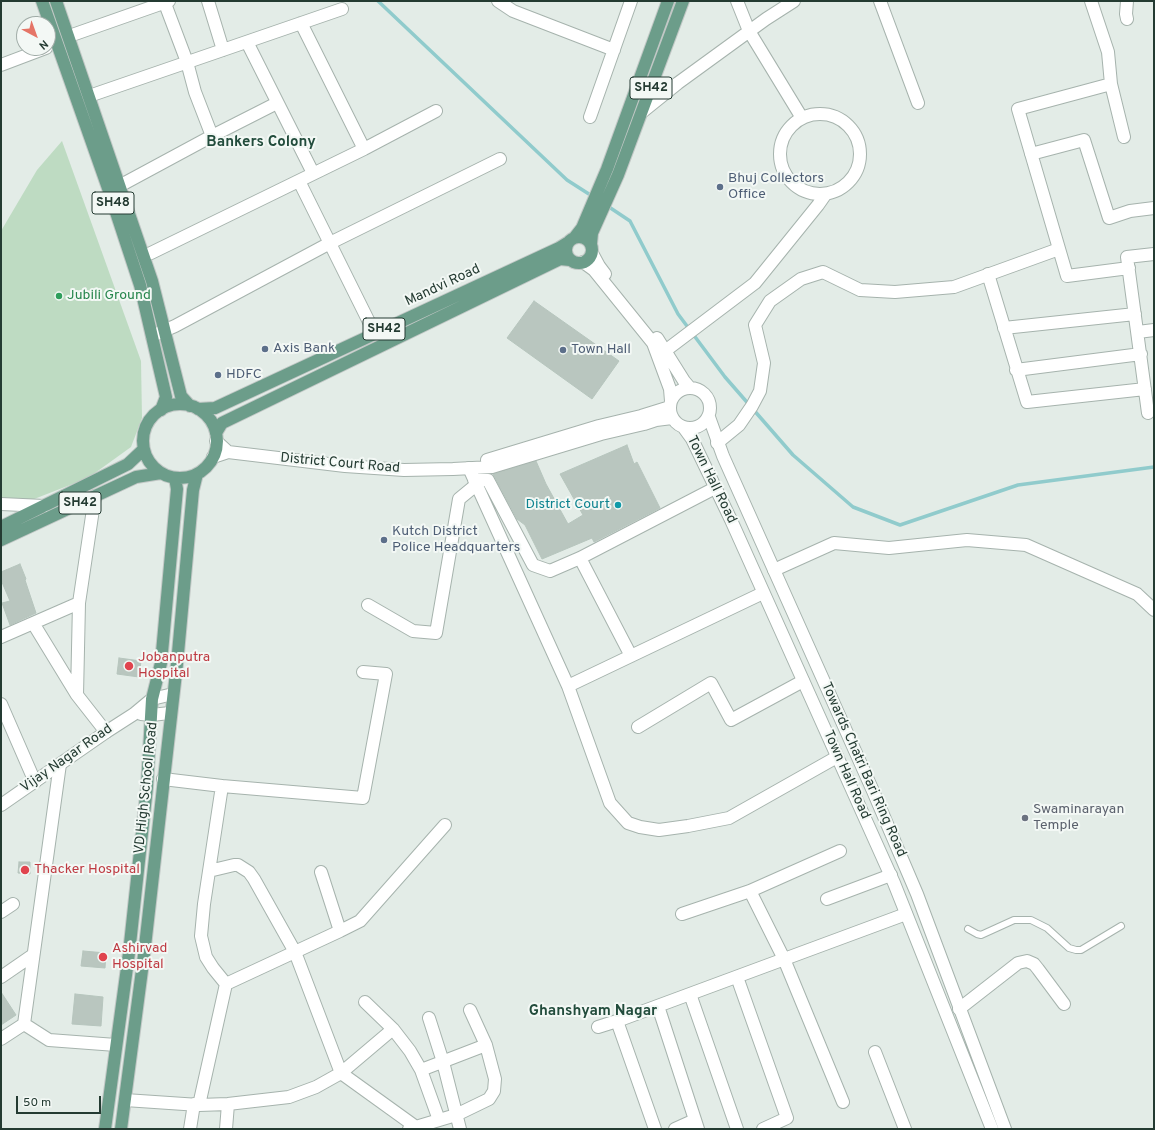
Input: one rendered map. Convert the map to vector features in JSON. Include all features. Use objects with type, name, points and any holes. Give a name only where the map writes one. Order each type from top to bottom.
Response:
[{"type":"main road","name":"SH48","points":[[42,1],[45,16]]},
{"type":"main road","name":"SH48","points":[[56,1],[152,281],[181,396],[194,407]]},
{"type":"main road","name":"SH42","points":[[612,172],[668,1]]},
{"type":"main road","name":"SH42","points":[[583,239],[612,172],[642,112],[683,1]]},
{"type":"main road","name":"SH48","points":[[54,56],[109,191],[140,284],[166,397],[161,410]]},
{"type":"main road","points":[[570,260],[566,252],[583,239],[587,260],[583,262]]},
{"type":"main road","name":"Mandvi Road","points":[[194,407],[215,408],[559,248],[583,239]]},
{"type":"main road","name":"Mandvi Road","points":[[216,437],[222,423],[560,258],[578,263],[583,262]]},
{"type":"main road","points":[[175,405],[194,407],[209,419],[216,437],[213,457],[197,474],[182,478],[175,478],[161,473],[150,463],[144,449],[143,434],[149,420],[161,410],[175,405]]},
{"type":"main road","name":"SH42","points":[[1,527],[128,464],[144,449]]},
{"type":"main road","name":"SH42","points":[[1,540],[136,477],[161,473]]},
{"type":"main road","name":"VD High School Road","points":[[121,1129],[144,955],[173,694],[193,490],[197,474]]},
{"type":"main road","name":"VD High School Road","points":[[105,1129],[129,953],[147,787],[152,699],[161,663],[177,489],[175,478]]},
{"type":"street","points":[[208,1],[223,50]]},
{"type":"street","points":[[498,1],[513,11],[614,50]]},
{"type":"street","points":[[590,117],[631,1]]},
{"type":"street","points":[[737,1],[749,31],[802,118]]},
{"type":"street","points":[[766,19],[777,1]]},
{"type":"street","points":[[642,112],[678,83],[749,31],[794,1]]},
{"type":"street","points":[[880,1],[918,103]]},
{"type":"street","points":[[1091,1],[1108,52],[1111,84],[1124,137]]},
{"type":"street","points":[[1127,1],[1127,19]]},
{"type":"street","points":[[75,34],[166,2],[187,62],[195,92],[212,136]]},
{"type":"street","points":[[95,94],[342,9]]},
{"type":"street","points":[[301,23],[364,149]]},
{"type":"street","points":[[247,42],[313,173]]},
{"type":"street","points":[[1,65],[24,56]]},
{"type":"street","points":[[1111,84],[1018,109],[1067,276],[1129,268]]},
{"type":"street","points":[[109,191],[277,103]]},
{"type":"street","points":[[151,253],[364,149],[436,111]]},
{"type":"street","points":[[820,114],[838,118],[851,128],[859,141],[861,157],[860,165],[852,179],[840,190],[825,195],[808,193],[794,186],[784,173],[781,164],[781,146],[788,130],[802,118],[811,115],[820,114]]},
{"type":"street","points":[[1031,154],[1084,140],[1109,218],[1130,211],[1154,208]]},
{"type":"street","points":[[152,336],[165,331],[330,243],[500,159]]},
{"type":"street","points":[[299,181],[370,324]]},
{"type":"street","points":[[665,351],[755,283],[825,195]]},
{"type":"street","points":[[583,239],[599,266],[657,338],[690,388]]},
{"type":"street","points":[[717,443],[739,425],[760,391],[764,363],[754,325],[770,301],[801,279],[823,272],[860,290],[895,292],[954,287],[1060,249]]},
{"type":"street","points":[[1148,413],[1145,389],[1148,374],[1141,354],[1127,257],[1154,254]]},
{"type":"street","points":[[583,262],[594,270],[653,343],[670,390],[671,408],[680,426],[684,428],[695,428],[705,422],[711,412],[711,406],[706,395],[702,391],[690,388],[679,391],[674,396],[671,408]]},
{"type":"street","points":[[988,274],[1027,402],[1145,389]]},
{"type":"street","points":[[1004,328],[1135,314]]},
{"type":"street","points":[[1138,332],[1154,330]]},
{"type":"street","points":[[1016,370],[1141,354]]},
{"type":"street","name":"District Court Road","points":[[228,452],[345,466],[404,470],[492,467],[601,434],[644,424],[656,420],[671,408]]},
{"type":"street","name":"District Court Road","points":[[453,469],[599,426],[671,408]]},
{"type":"street","name":"Towards Chatri Bari Ring Road","points":[[709,417],[717,443],[873,791],[914,887],[1005,1129]]},
{"type":"street","name":"Town Hall Road","points":[[684,428],[692,439],[715,488],[890,875],[992,1129]]},
{"type":"street","points":[[213,457],[228,452],[216,437]]},
{"type":"street","points":[[469,468],[568,686],[610,803],[628,823],[640,828],[659,830],[729,818],[837,757]]},
{"type":"street","points":[[368,605],[413,631],[436,634],[459,499],[475,483],[488,480],[533,565],[550,570],[580,558],[715,488]]},
{"type":"street","points":[[77,695],[79,603],[95,496]]},
{"type":"street","points":[[1,504],[44,506]]},
{"type":"street","points":[[774,570],[834,543],[889,548],[967,540],[1026,545],[1137,594],[1154,610]]},
{"type":"street","points":[[580,558],[630,656]]},
{"type":"street","points":[[568,686],[763,593]]},
{"type":"street","points":[[1,637],[79,603]]},
{"type":"street","points":[[32,623],[77,695],[106,732]]},
{"type":"street","points":[[163,779],[222,786],[363,798],[386,674],[363,672]]},
{"type":"street","points":[[638,728],[711,683],[731,720],[803,681]]},
{"type":"street","name":"Vijay Nagar Road","points":[[1,805],[134,714],[152,699],[173,694]]},
{"type":"street","points":[[1,704],[35,782]]},
{"type":"street","points":[[134,714],[151,715],[170,713]]},
{"type":"street","points":[[1,1039],[24,1024],[60,764]]},
{"type":"street","points":[[222,786],[204,904],[201,936],[206,957],[226,984]]},
{"type":"street","points":[[226,984],[360,921],[445,825]]},
{"type":"street","points":[[682,914],[750,891],[840,851]]},
{"type":"street","points":[[209,871],[238,865],[248,872],[254,879],[295,952],[341,1073],[412,1128],[456,1115],[489,1099],[494,1091],[495,1079],[486,1046],[470,1010]]},
{"type":"street","points":[[321,872],[340,931]]},
{"type":"street","points":[[828,899],[890,875]]},
{"type":"street","points":[[750,891],[784,959],[843,1102]]},
{"type":"street","points":[[1,912],[13,904]]},
{"type":"street","points":[[598,1027],[906,914]]},
{"type":"street","points":[[1,977],[33,955]]},
{"type":"street","points":[[959,1009],[1022,961],[1027,961],[1034,964],[1064,1004]]},
{"type":"street","points":[[737,977],[787,1118],[765,1129]]},
{"type":"street","points":[[190,1129],[226,984]]},
{"type":"street","points":[[690,994],[737,1129]]},
{"type":"street","points":[[365,1002],[393,1030],[410,1051],[422,1070],[439,1120]]},
{"type":"street","points":[[658,1006],[697,1124],[675,1129]]},
{"type":"street","points":[[429,1018],[443,1062],[460,1129]]},
{"type":"street","points":[[617,1021],[655,1129]]},
{"type":"street","points":[[24,1024],[49,1040],[116,1045]]},
{"type":"street","points":[[125,1100],[197,1105],[228,1104],[289,1097],[316,1087],[341,1073],[393,1030]]},
{"type":"street","points":[[422,1070],[486,1046]]},
{"type":"street","points":[[876,1052],[905,1129]]},
{"type":"street","points":[[226,1129],[228,1104]]},
{"type":"lane","points":[[968,929],[981,935],[1014,920],[1032,920],[1047,928],[1069,948],[1080,950],[1121,926]]},
{"type":"green space","name":"Jubili Ground","points":[[62,141],[141,361],[142,418],[131,447],[88,478],[29,501],[1,501],[1,231],[37,170]]},
{"type":"building","name":"Town Hall","points":[[534,301],[619,361],[592,399],[507,338]]},
{"type":"building","name":"District Court","points":[[627,445],[634,464],[637,462],[660,508],[594,542],[592,538],[542,559],[525,525],[517,519],[493,474],[536,461],[546,484],[568,524],[583,515],[560,474]]},
{"type":"building","points":[[20,564],[36,613],[10,625],[2,603],[10,601],[1,580],[1,572]]},
{"type":"building","points":[[119,658],[141,661],[139,677],[117,674]]},
{"type":"building","points":[[19,862],[30,862],[30,874],[18,873]]},
{"type":"building","points":[[83,951],[106,953],[105,968],[81,966]]},
{"type":"building","points":[[1,992],[16,1015],[1,1025]]},
{"type":"building","points":[[75,994],[103,997],[101,1026],[72,1024]]},
{"type":"waterway","points":[[378,1],[567,180],[592,196]]},
{"type":"waterway","points":[[606,205],[630,221],[678,314],[725,377],[793,455],[853,507],[900,525],[1018,485],[1154,467]]},
{"type":"place","name":"Bhuj Collectors Office","points":[[720,187]]},
{"type":"place","name":"Jubili Ground","points":[[59,296]]},
{"type":"place","name":"Axis Bank","points":[[265,349]]},
{"type":"place","name":"Town Hall","points":[[563,350]]},
{"type":"place","name":"HDFC","points":[[218,375]]},
{"type":"place","name":"District Court","points":[[618,505]]},
{"type":"place","name":"Kutch District Police Headquarters","points":[[384,540]]},
{"type":"place","name":"Jobanputra Hospital","points":[[129,666]]},
{"type":"place","name":"Swaminarayan Temple","points":[[1025,818]]},
{"type":"place","name":"Thacker Hospital","points":[[25,870]]},
{"type":"place","name":"Ashirvad Hospital","points":[[103,957]]},
{"type":"district","name":"Bankers Colony","points":[[261,143]]},
{"type":"district","name":"Ghanshyam Nagar","points":[[593,1012]]}]
